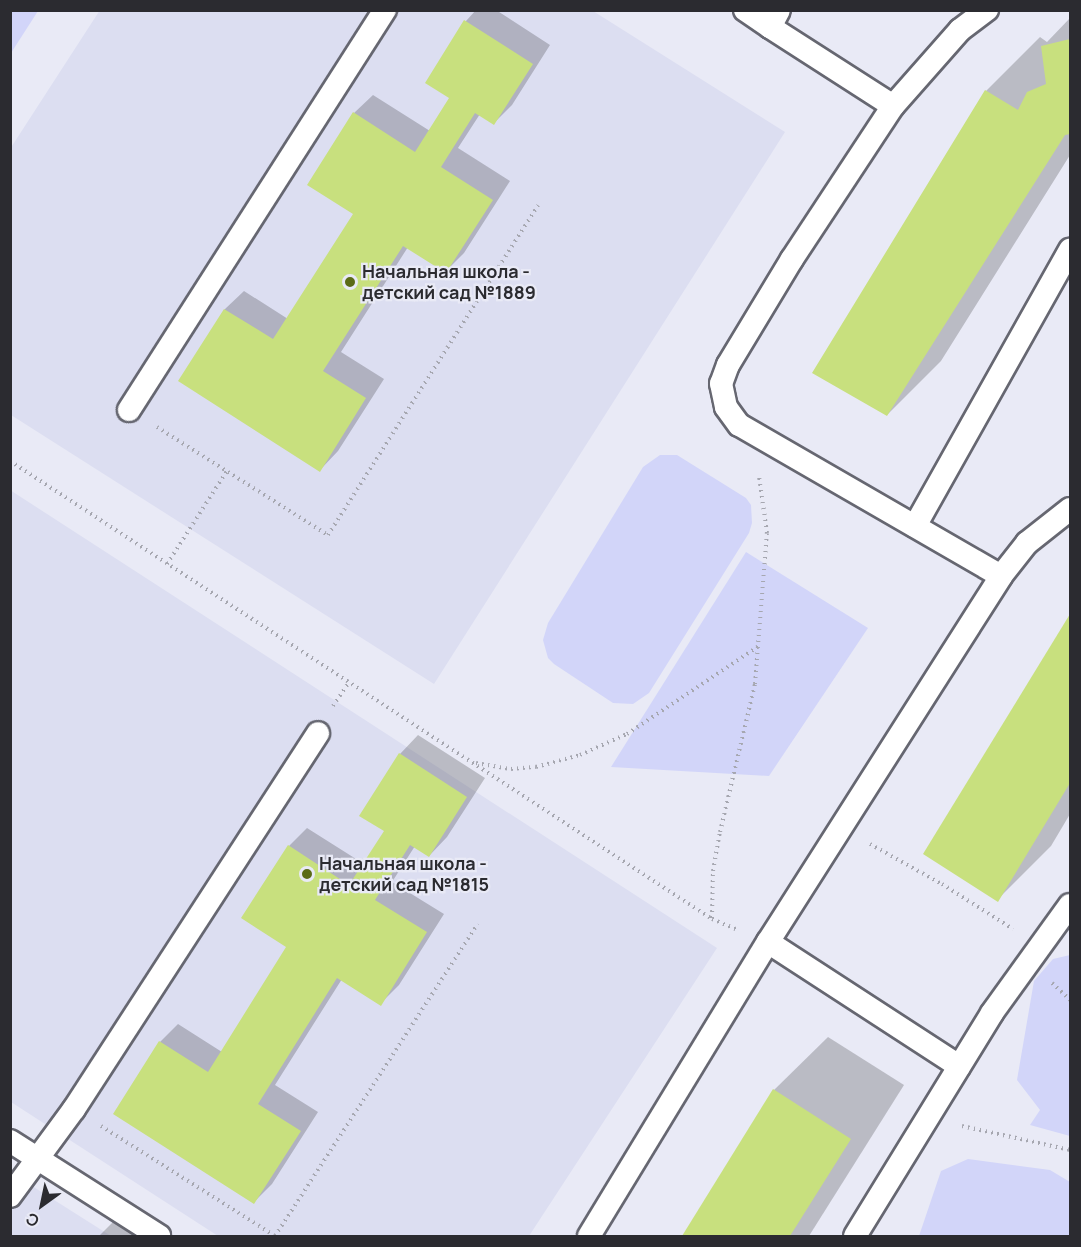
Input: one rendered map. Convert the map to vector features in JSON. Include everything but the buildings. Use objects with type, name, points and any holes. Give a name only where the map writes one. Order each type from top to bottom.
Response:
[{"type":"lane","points":[[129,410],[385,10]]},
{"type":"lane","points":[[745,10],[775,19],[893,106]]},
{"type":"lane","points":[[987,10],[960,30],[893,106],[792,259],[728,365],[721,384],[726,407],[739,425],[1001,576]]},
{"type":"lane","points":[[915,526],[1071,250]]},
{"type":"lane","points":[[589,1236],[768,942],[1001,576],[1027,543],[1071,509]]},
{"type":"lane","points":[[10,1196],[74,1109],[318,733]]},
{"type":"lane","points":[[855,1236],[992,1013],[1071,905]]},
{"type":"lane","points":[[768,942],[959,1066]]},
{"type":"lane","points":[[10,1141],[159,1236]]},
{"type":"path","points":[[129,410],[328,535],[538,205]]},
{"type":"path","points":[[10,461],[712,919],[713,871],[755,684],[767,533],[756,456],[739,425]]},
{"type":"path","points":[[167,564],[227,471]]},
{"type":"path","points":[[472,762],[511,768],[536,767],[580,755],[627,734],[759,646]]},
{"type":"path","points":[[841,828],[942,884],[1041,947]]},
{"type":"path","points":[[74,1109],[275,1236],[478,924]]},
{"type":"path","points":[[926,1118],[1071,1150]]},
{"type":"shaded area","name":"Начальная школа - детский сад №1889","points":[[100,10],[593,11],[785,132],[434,684],[11,415],[10,149]]},
{"type":"shaded area","points":[[10,11],[38,11],[11,53]]},
{"type":"shaded area","points":[[660,455],[677,455],[746,498],[751,505],[752,523],[749,533],[649,693],[633,704],[613,703],[554,664],[548,658],[543,640],[548,623],[643,467]]},
{"type":"shaded area","name":"Начальная школа - детский сад №1815","points":[[10,490],[717,948],[529,1236],[218,1236],[11,1102]]},
{"type":"shaded area","points":[[746,552],[868,628],[769,776],[611,767]]},
{"type":"shaded area","points":[[1070,955],[1070,1136],[1030,1125],[1040,1110],[1017,1080],[1034,981],[1053,959]]},
{"type":"shaded area","points":[[968,1159],[1050,1170],[1070,1182],[1070,1236],[919,1236],[941,1171]]},
{"type":"shaded area","points":[[10,1173],[21,1179],[111,1236],[11,1236]]},
{"type":"place","name":"Начальная школа - детский сад №1889","points":[[350,282]]},
{"type":"place","name":"Начальная школа - детский сад №1815","points":[[307,874]]}]
